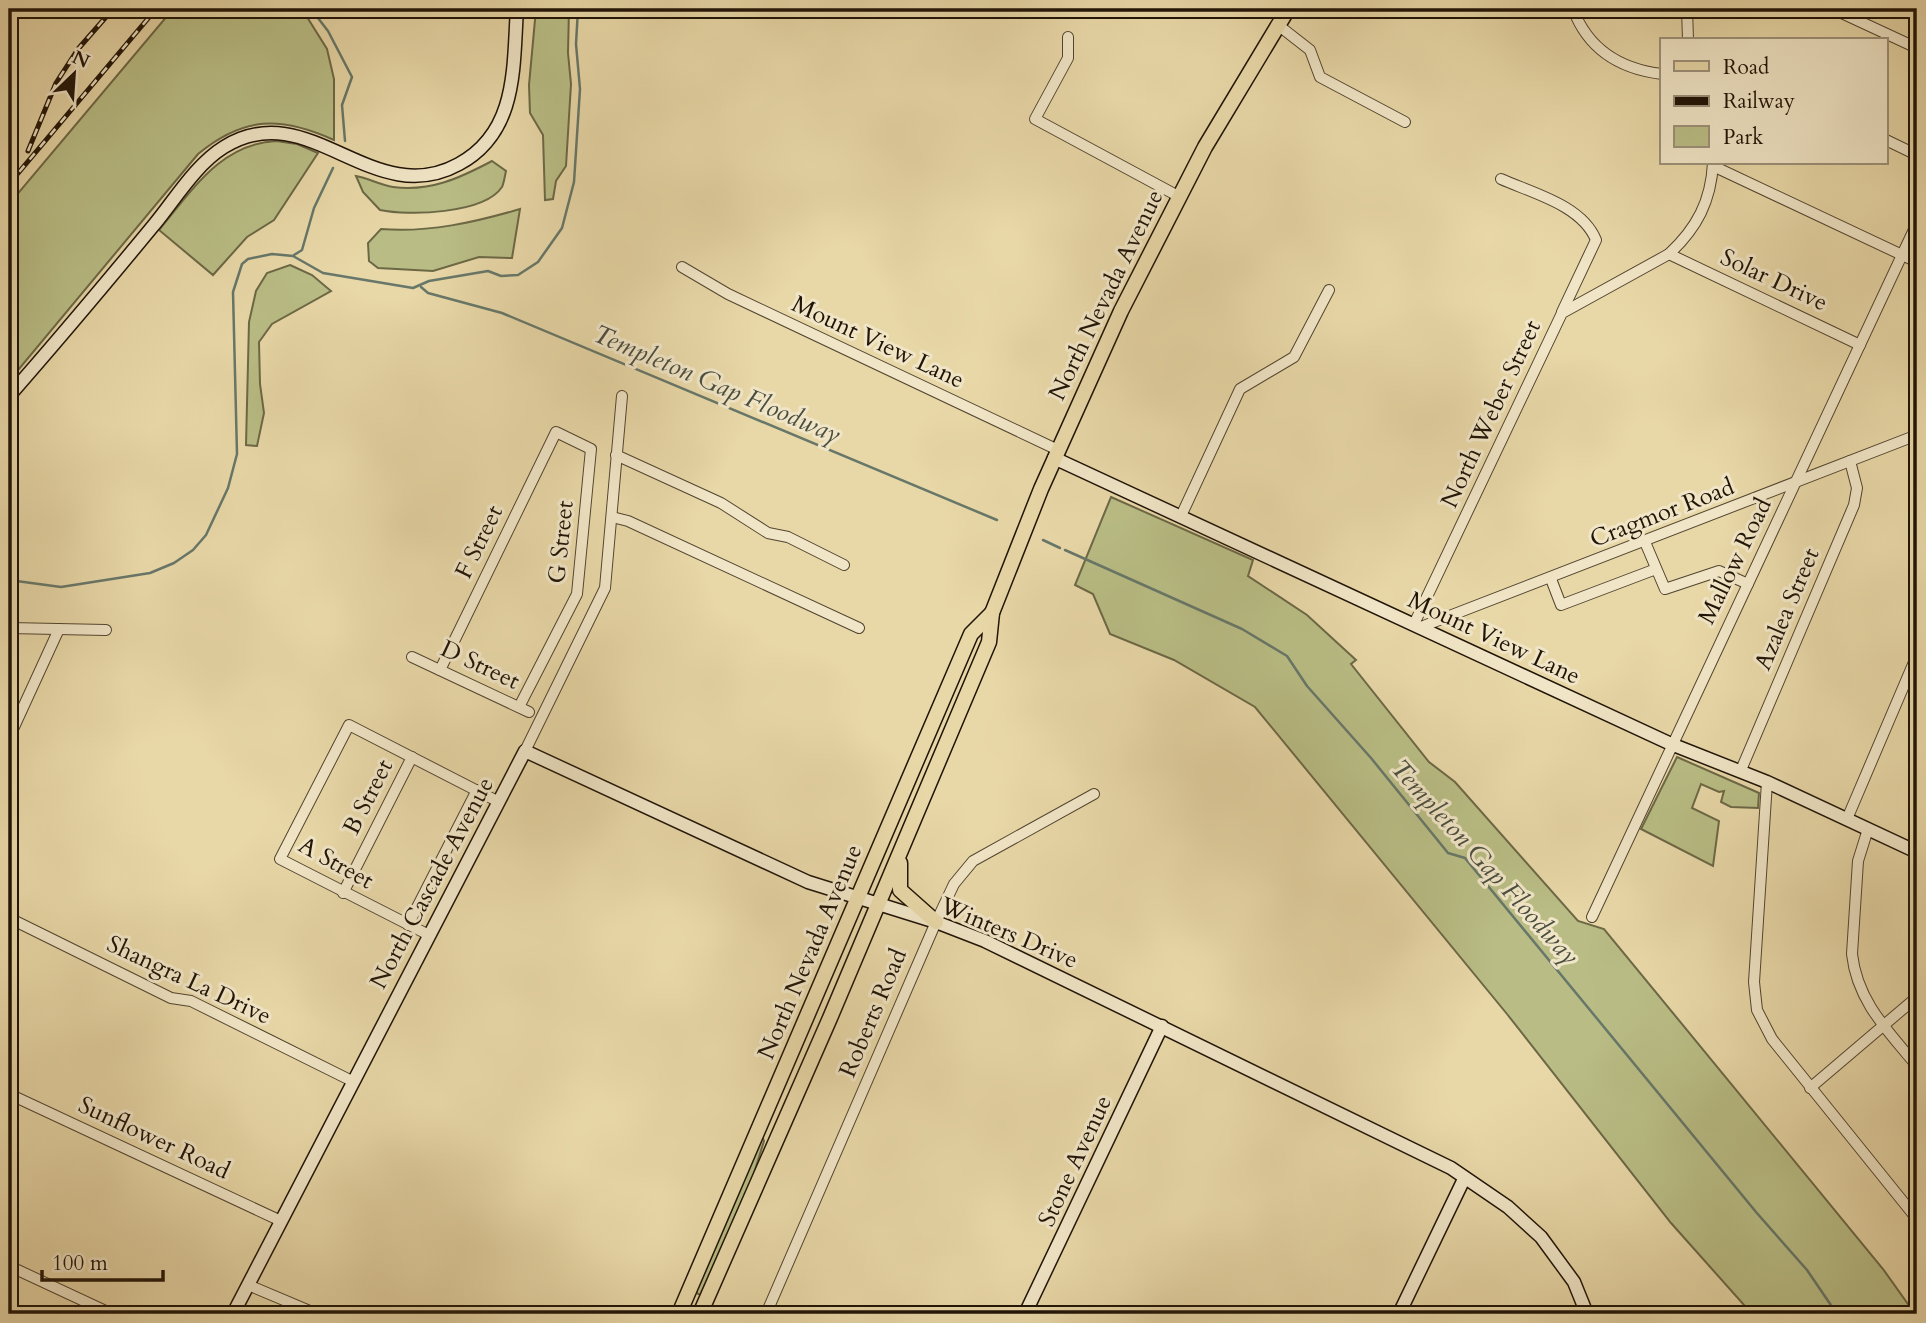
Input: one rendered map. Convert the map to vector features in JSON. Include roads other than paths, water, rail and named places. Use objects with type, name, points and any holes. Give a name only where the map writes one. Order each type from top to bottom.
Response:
[{"type":"main road","name":"North Nevada Avenue","points":[[701,1311],[830,1018],[989,642],[992,613],[1056,454],[1178,196],[1288,9]]},
{"type":"main road","name":"North Nevada Avenue","points":[[682,1308],[971,634],[992,613]]},
{"type":"main road","points":[[905,837],[898,869],[900,890],[936,922]]},
{"type":"street","points":[[9,396],[178,195],[224,147],[260,133],[298,135],[365,166],[410,177],[432,175],[472,157],[496,130],[511,95],[517,9]]},
{"type":"street","points":[[1573,9],[1590,41],[1608,56],[1630,68],[1660,74]]},
{"type":"street","points":[[1687,9],[1688,38]]},
{"type":"street","points":[[1833,9],[1917,48]]},
{"type":"street","points":[[1278,25],[1310,50],[1320,76],[1405,122]]},
{"type":"street","points":[[1068,37],[1068,58],[1035,119],[1178,196]]},
{"type":"street","points":[[1888,141],[1917,155]]},
{"type":"street","points":[[1713,164],[1917,262]]},
{"type":"street","name":"North Weber Street","points":[[1417,625],[1562,313],[1669,254],[1702,215],[1710,191],[1713,164]]},
{"type":"street","points":[[1501,179],[1570,210],[1591,226],[1596,240],[1562,313]]},
{"type":"street","name":"Mallow Road","points":[[1592,917],[1917,223]]},
{"type":"street","name":"Solar Drive","points":[[1669,254],[1860,345]]},
{"type":"street","name":"Mount View Lane","points":[[682,267],[728,294],[1181,516],[1671,744],[1741,770],[1917,852]]},
{"type":"street","points":[[1181,516],[1240,389],[1294,357],[1329,290]]},
{"type":"street","name":"North Cascade Avenue","points":[[233,1314],[525,751],[531,712],[603,595],[622,396]]},
{"type":"street","name":"F Street","points":[[440,670],[556,432]]},
{"type":"street","name":"G Street","points":[[531,712],[577,594],[591,449],[556,432]]},
{"type":"street","name":"Cragmor Road","points":[[1417,625],[1551,579],[1917,435]]},
{"type":"street","points":[[616,455],[721,503],[768,533],[788,537],[844,565]]},
{"type":"street","name":"Azalea Street","points":[[1741,770],[1854,505],[1857,488],[1850,461]]},
{"type":"street","points":[[612,517],[628,521],[859,628]]},
{"type":"street","points":[[1645,542],[1665,589],[1719,570],[1748,584]]},
{"type":"street","points":[[1551,579],[1562,606],[1656,569]]},
{"type":"street","points":[[9,628],[106,630]]},
{"type":"street","points":[[9,738],[59,629]]},
{"type":"street","points":[[1847,819],[1917,655]]},
{"type":"street","name":"D Street","points":[[412,657],[531,712]]},
{"type":"street","name":"A Street","points":[[412,757],[349,725],[280,859],[429,935]]},
{"type":"street","name":"Winters Drive","points":[[525,751],[787,873],[985,941],[1437,1159],[1508,1207],[1541,1237],[1574,1282],[1587,1314]]},
{"type":"street","points":[[412,757],[499,802]]},
{"type":"street","name":"B Street","points":[[343,892],[412,757]]},
{"type":"street","points":[[1767,782],[1755,1001],[1772,1039],[1917,1219]]},
{"type":"street","points":[[408,925],[477,790]]},
{"type":"street","name":"Roberts Road","points":[[766,1314],[954,884],[973,861],[1094,794]]},
{"type":"street","points":[[1868,829],[1858,861],[1852,954],[1862,995],[1884,1027],[1917,1066]]},
{"type":"street","name":"Shangra La Drive","points":[[9,918],[172,998],[191,1001],[352,1081]]},
{"type":"street","points":[[1810,1087],[1917,997]]},
{"type":"street","name":"Stone Avenue","points":[[1025,1314],[1162,1026]]},
{"type":"street","name":"Sunflower Road","points":[[9,1094],[281,1221]]},
{"type":"street","points":[[761,1122],[779,1129]]},
{"type":"street","points":[[1399,1314],[1464,1179]]},
{"type":"street","points":[[9,1266],[112,1314]]},
{"type":"street","points":[[248,1285],[317,1314]]},
{"type":"street","points":[[682,1308],[701,1311]]},
{"type":"waterway","points":[[311,9],[328,31],[352,77],[342,105],[345,141]]},
{"type":"waterway","points":[[9,580],[61,587],[150,573],[174,563],[193,550],[206,535],[228,488],[237,454],[233,292],[242,264],[248,259],[272,254],[293,256],[323,273],[413,288],[429,281],[488,271],[501,276],[518,275],[538,262],[562,228],[574,182],[580,89],[576,44],[578,9]]},
{"type":"waterway","points":[[294,255],[302,250],[314,208],[333,168]]},
{"type":"waterway","name":"Templeton Gap Floodway","points":[[421,287],[428,293],[502,313],[997,520]]},
{"type":"waterway","name":"Templeton Gap Floodway","points":[[1043,540],[1060,548]]},
{"type":"waterway","name":"Templeton Gap Floodway","points":[[1065,550],[1242,629],[1287,656],[1307,686],[1371,758],[1448,853],[1465,858],[1756,1212],[1807,1270],[1837,1314]]},
{"type":"railway","points":[[28,151],[56,83],[78,49],[113,9]]},
{"type":"railway","points":[[9,184],[156,9]]}]
